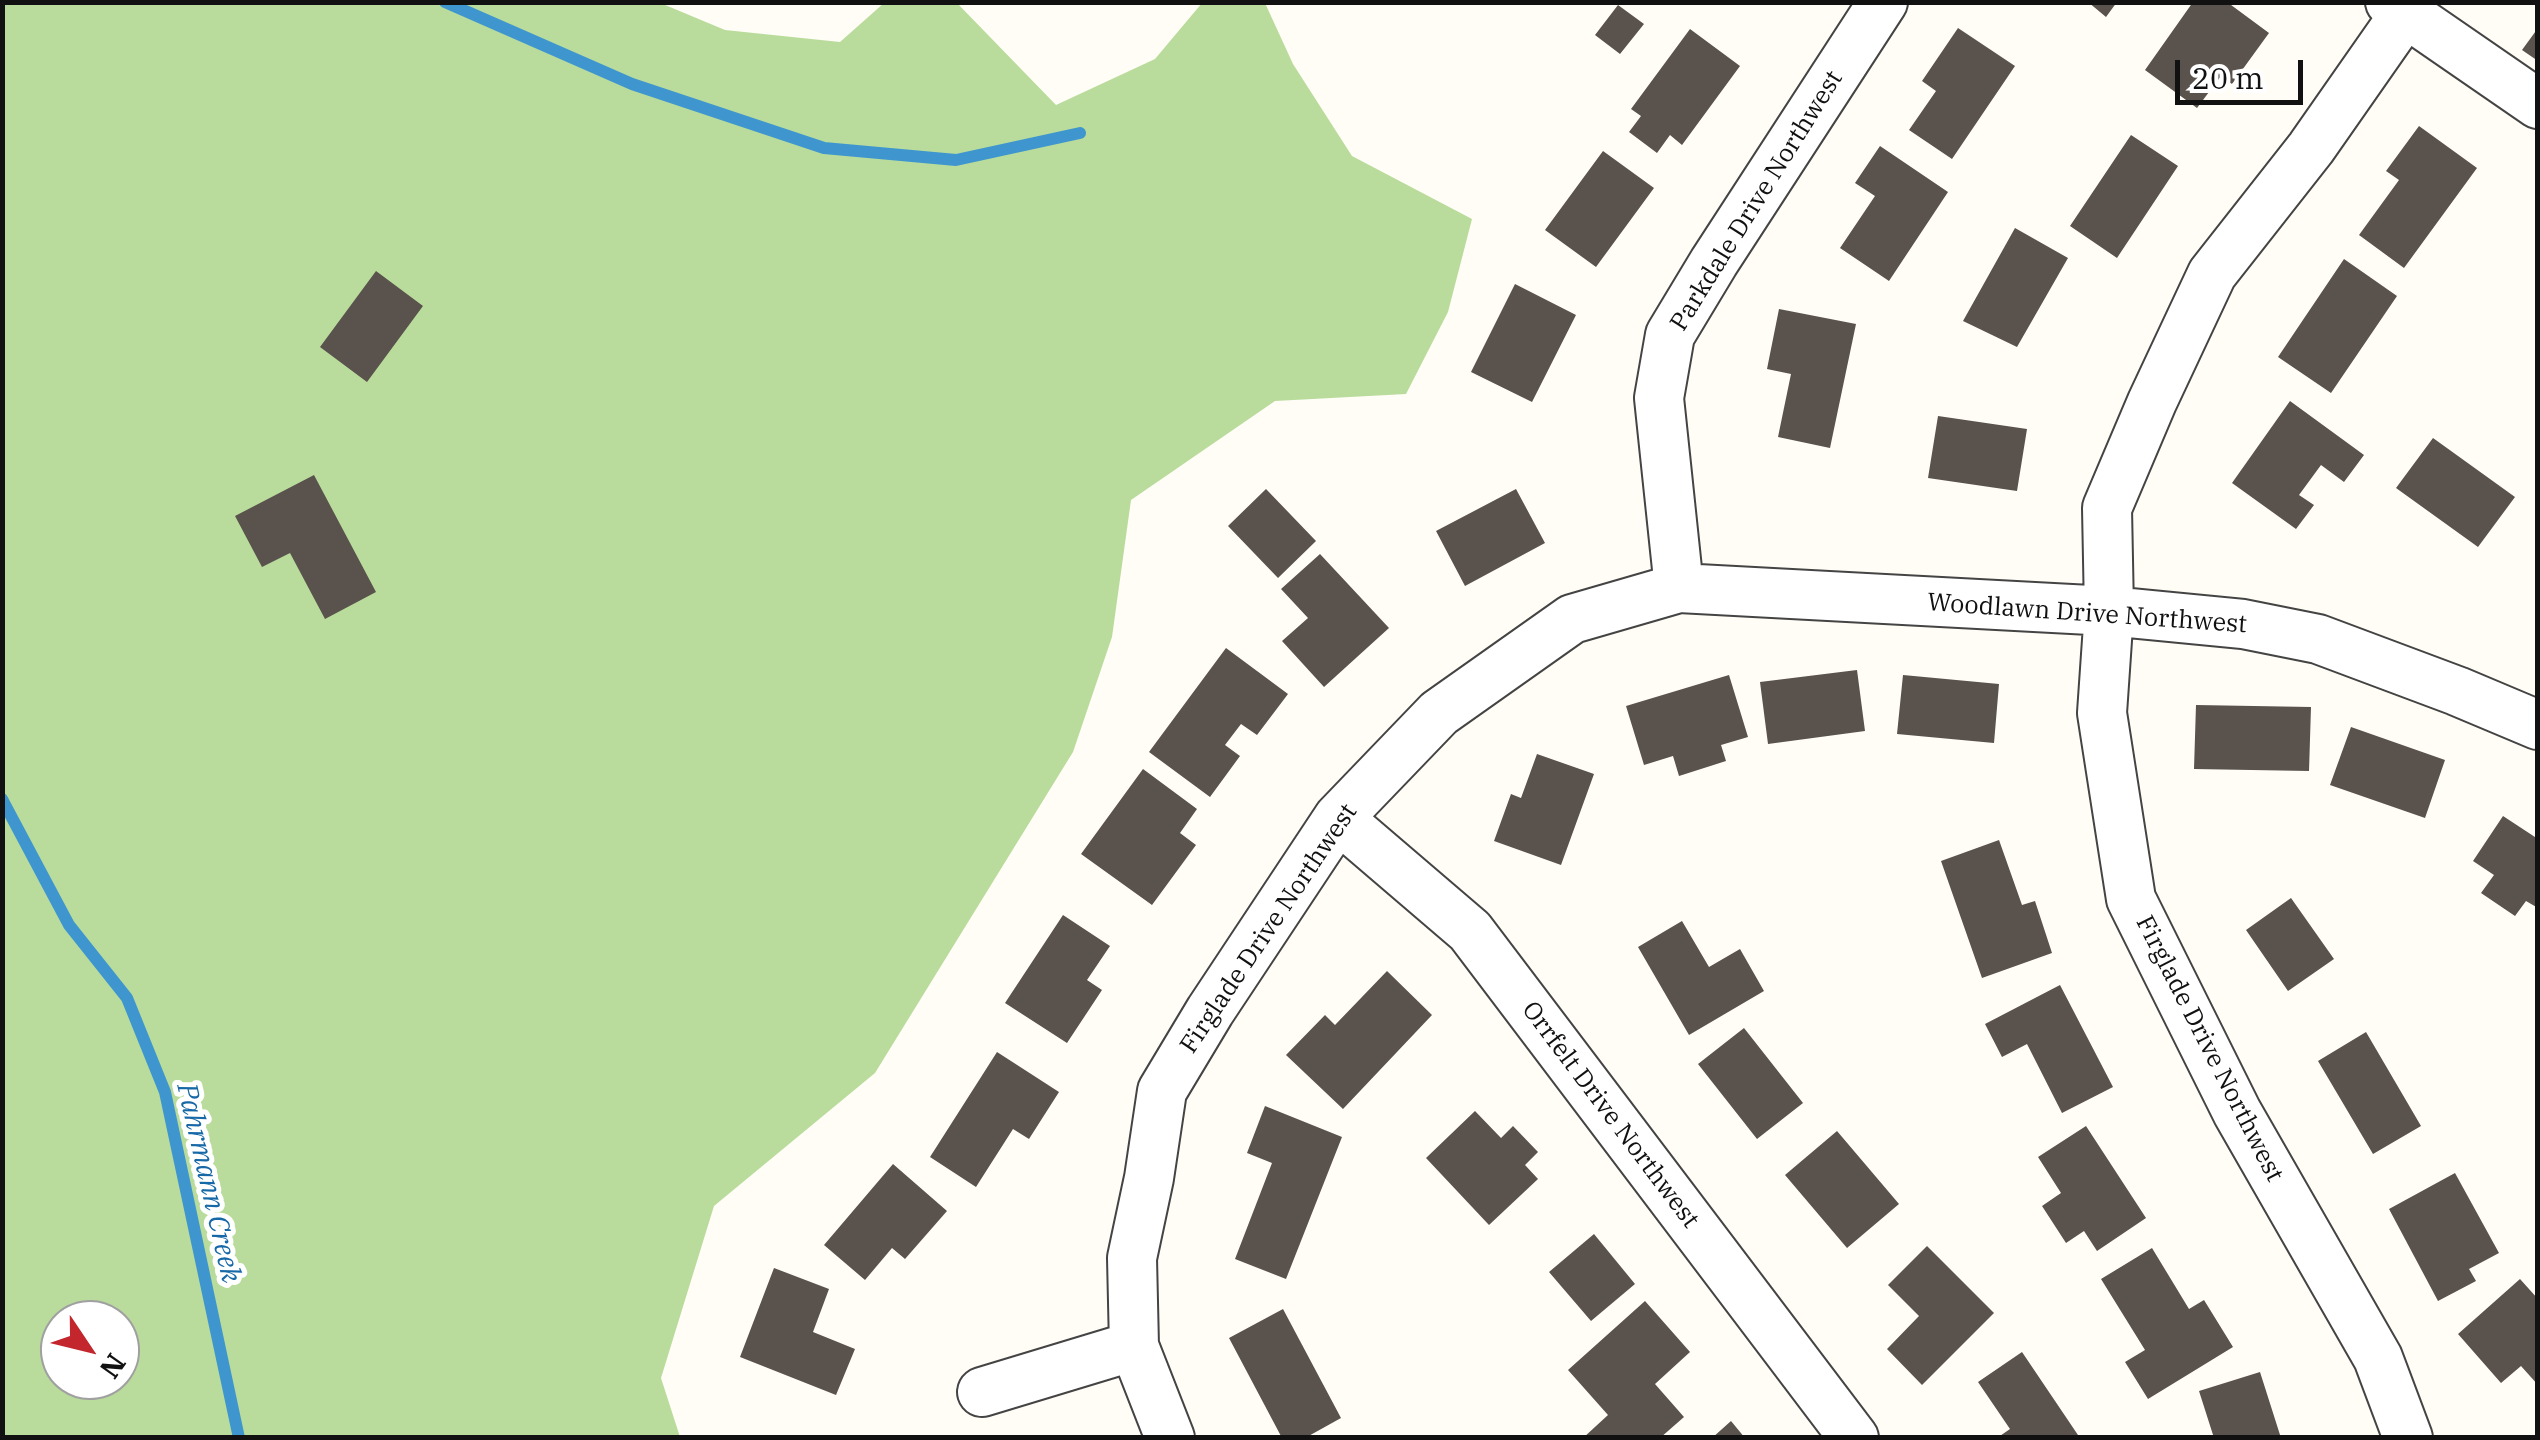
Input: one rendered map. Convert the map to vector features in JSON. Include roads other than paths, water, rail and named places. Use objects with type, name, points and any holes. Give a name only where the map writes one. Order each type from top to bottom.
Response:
[{"type":"street","name":"Parkdale Drive Northwest","points":[[1679,588],[1659,398],[1670,335],[1882,2]]},
{"type":"street","name":"Firglade Drive Northwest","points":[[2403,6],[2312,148],[2212,274],[2107,508],[2109,611],[2102,713],[2130,899],[2237,1112],[2378,1358],[2408,1438]]},
{"type":"street","points":[[2403,6],[2538,104]]},
{"type":"street","name":"Woodlawn Drive Northwest","points":[[1679,588],[2109,611],[2243,624],[2318,639],[2538,726]]},
{"type":"street","name":"Firglade Drive Northwest","points":[[1170,1438],[1134,1346],[1132,1258],[1162,1091],[1210,1011],[1338,818],[1439,713],[1572,619],[1679,588]]},
{"type":"street","name":"Orrfelt Drive Northwest","points":[[1338,818],[1470,931],[1854,1438]]},
{"type":"street","points":[[982,1392],[1134,1346]]},
{"type":"waterway","points":[[445,2],[632,84],[824,148],[956,160],[1080,133]]},
{"type":"waterway","name":"Pahrmann Creek","points":[[2,799],[69,925],[127,998],[165,1092],[239,1438]]}]
